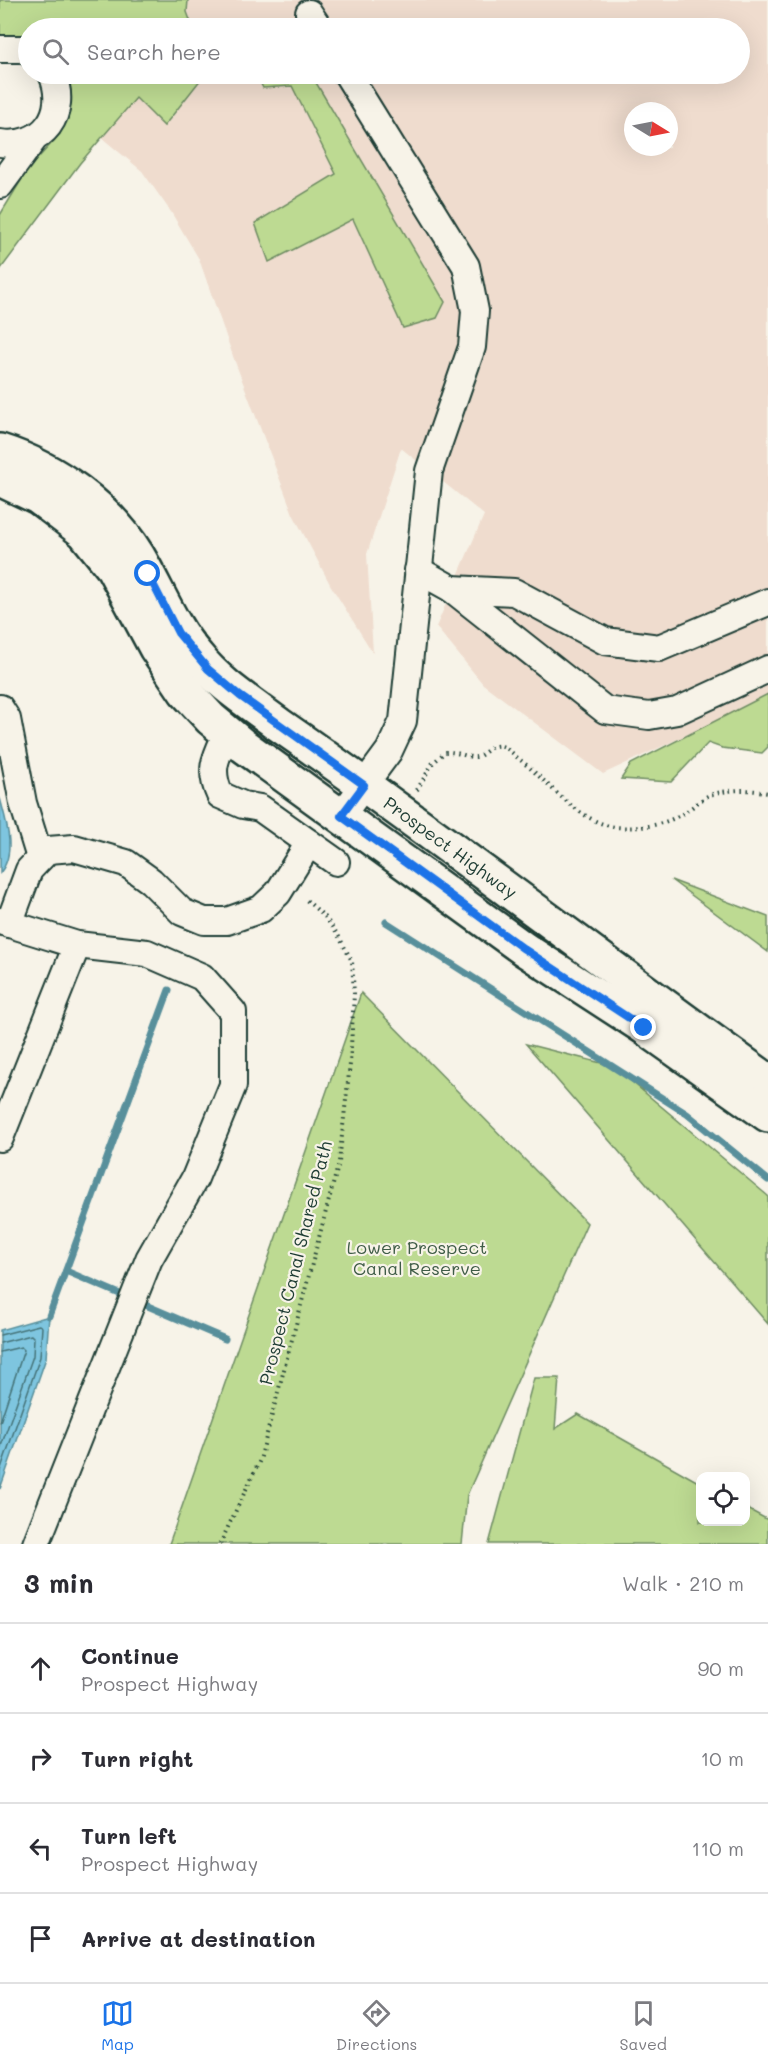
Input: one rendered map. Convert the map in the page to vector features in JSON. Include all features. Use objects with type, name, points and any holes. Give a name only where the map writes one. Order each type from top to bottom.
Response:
[{"type":"main road","name":"Prospect Highway","points":[[0,451],[40,468],[76,491],[118,530],[137,555],[178,633],[208,669],[240,696],[768,1081]]},
{"type":"main road","name":"Prospect Highway","points":[[0,479],[38,497],[84,532],[113,568],[144,629],[171,672],[197,705],[228,733],[524,949],[644,1028],[768,1115]]},
{"type":"lane","points":[[0,49],[18,49]]},
{"type":"lane","points":[[0,185],[33,140],[51,122],[55,110],[56,84]]},
{"type":"lane","points":[[341,816],[389,751],[403,721],[429,471],[472,347],[475,310],[466,266],[352,84]]},
{"type":"lane","points":[[0,144],[19,144],[33,140]]},
{"type":"lane","points":[[418,570],[452,589],[605,710],[649,716],[676,711],[768,669]]},
{"type":"lane","points":[[452,589],[514,592],[605,641],[659,648],[768,602]]},
{"type":"lane","points":[[0,708],[7,719],[23,802],[40,858]]},
{"type":"lane","points":[[228,733],[218,753],[212,778],[220,795],[243,805],[260,808],[336,862]]},
{"type":"lane","points":[[36,1544],[149,1259],[195,1178],[233,1084],[233,1012],[202,977],[147,953],[77,945],[4,923],[29,870],[48,850],[74,848],[126,863],[151,881],[182,912],[204,921],[227,921],[261,909],[278,893],[309,843]]},
{"type":"lane","points":[[0,1138],[77,945]]},
{"type":"path","points":[[421,786],[432,764],[445,752],[457,751],[467,756],[478,757],[494,746],[502,746],[537,773],[580,812],[596,822],[614,826],[639,828],[657,825],[681,815],[711,794],[740,789],[768,793]]},
{"type":"path","name":"Prospect Canal Shared Path","points":[[220,1544],[260,1460],[339,1162],[351,1053],[354,993],[352,961],[325,917],[304,899],[307,889]]},
{"type":"shaded area","points":[[188,0],[768,0],[768,697],[603,774],[483,684],[436,627],[484,515],[401,448],[367,554],[373,653],[331,586],[293,514],[199,259],[171,212],[142,171],[102,138],[136,98],[165,126],[197,84],[750,84],[750,18],[189,18],[187,12]]},
{"type":"green space","points":[[0,0],[188,0],[187,12],[189,18],[18,18],[18,38],[0,37]]},
{"type":"green space","points":[[70,84],[197,84],[164,126],[136,98],[80,163],[0,270],[0,215],[28,169],[60,134],[68,113]]},
{"type":"green space","points":[[261,84],[317,84],[445,302],[437,318],[403,328],[353,219],[269,262],[255,223],[336,174],[292,86],[263,88]]},
{"type":"green space","points":[[768,694],[768,747],[762,753],[722,748],[708,743],[671,782],[621,779],[631,764]]},
{"type":"green space","points":[[671,880],[768,917],[768,952]]},
{"type":"green space","name":"Lower Prospect Canal Reserve","points":[[361,993],[587,1223],[467,1495],[462,1544],[169,1544]]},
{"type":"green space","points":[[526,1044],[613,1066],[768,1196],[768,1324]]},
{"type":"green space","points":[[534,1378],[559,1378],[555,1429],[578,1414],[696,1481],[696,1526],[750,1526],[750,1510],[768,1520],[768,1544],[489,1544]]},
{"type":"water","points":[[0,798],[9,837],[9,847],[5,865],[0,873]]},
{"type":"water","points":[[49,1316],[46,1358],[0,1489],[0,1330]]},
{"type":"waterway","points":[[386,922],[687,1114],[768,1180]]},
{"type":"waterway","points":[[49,1316],[169,990]]},
{"type":"waterway","points":[[66,1271],[225,1339]]},
{"type":"route","points":[[148,574],[178,633],[208,669],[240,696],[364,785],[341,816],[544,963],[644,1028]]}]
